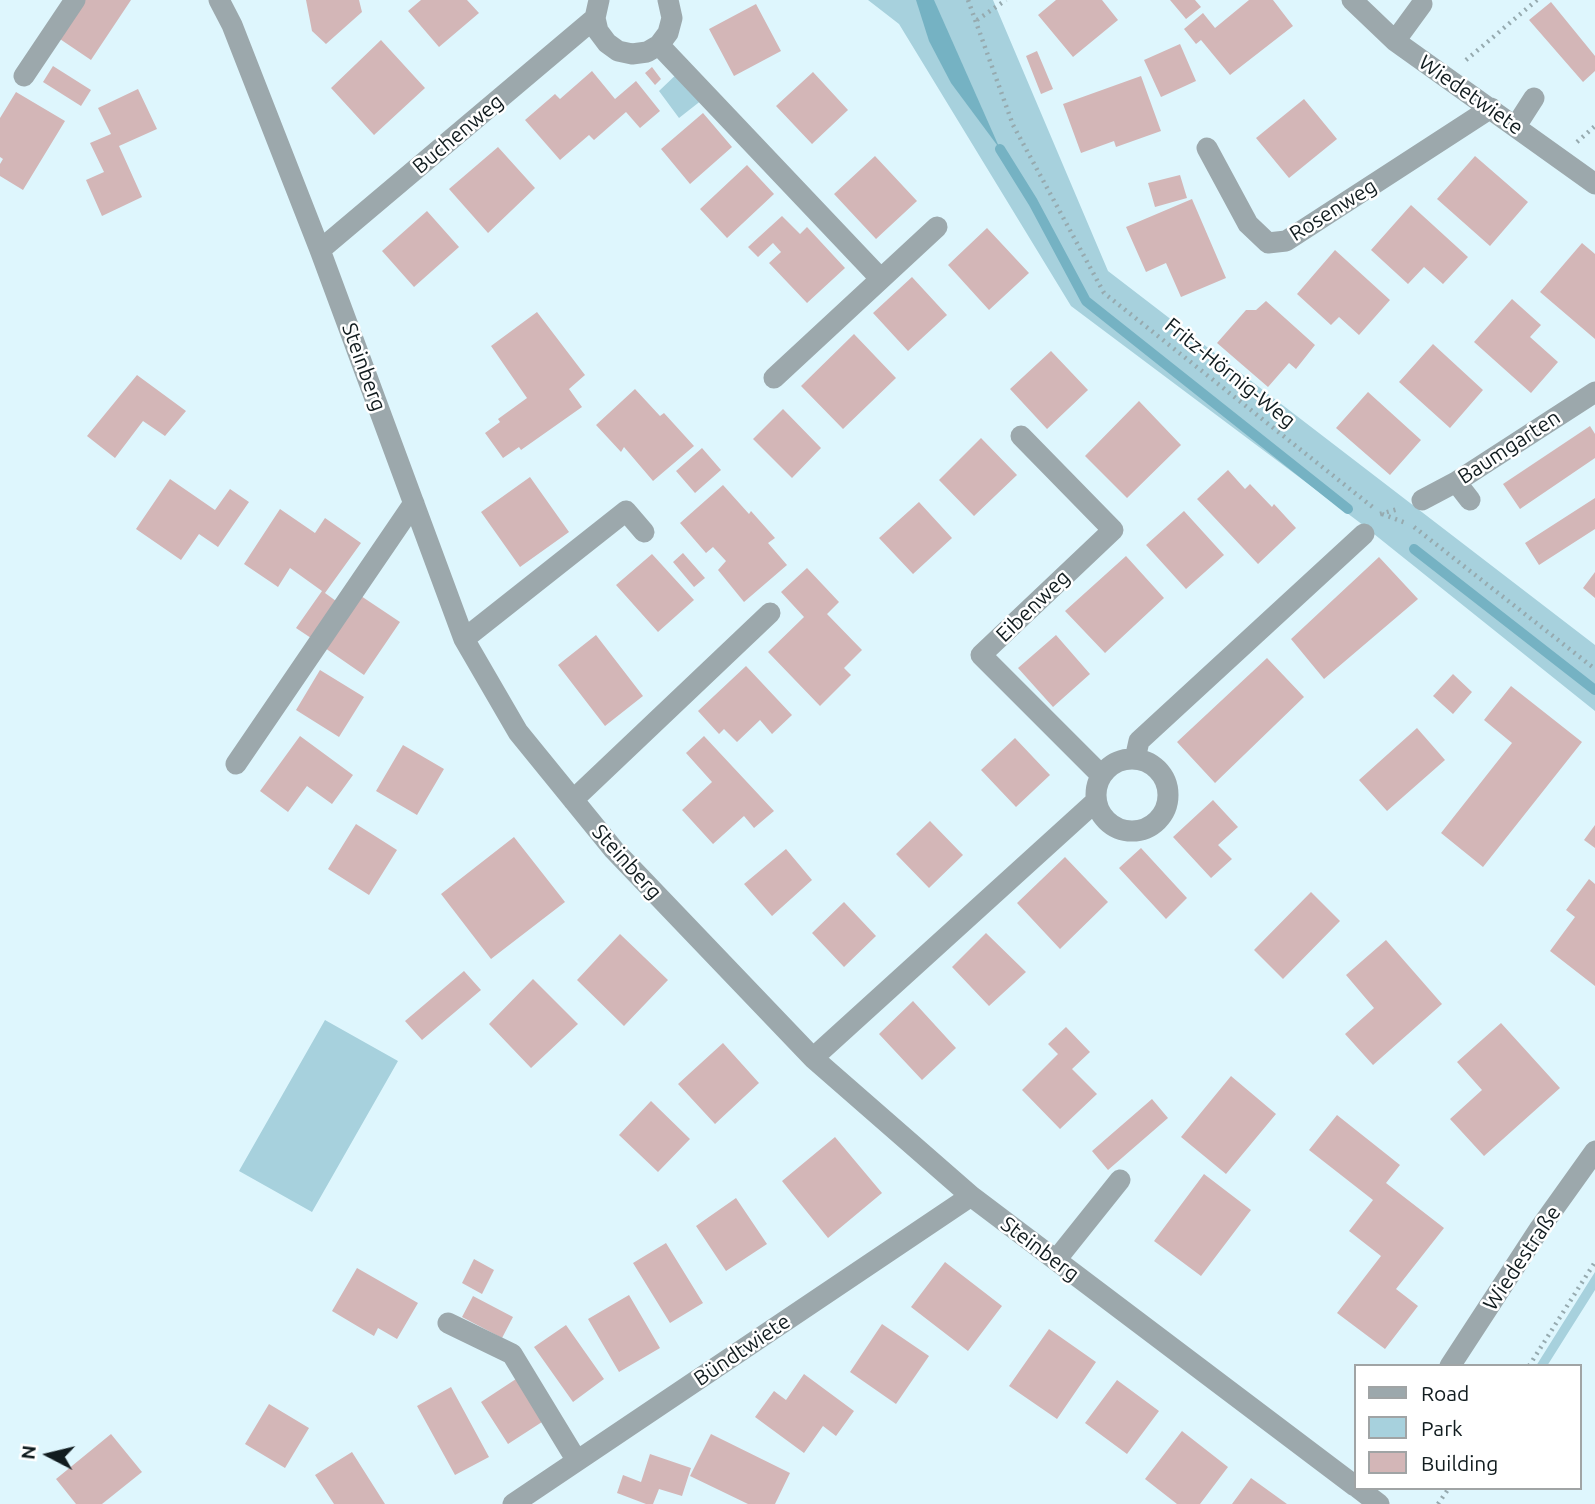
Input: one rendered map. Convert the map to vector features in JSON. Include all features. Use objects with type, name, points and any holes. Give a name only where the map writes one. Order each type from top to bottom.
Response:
[{"type":"street","points":[[24,76],[75,0]]},
{"type":"street","name":"Steinberg","points":[[219,0],[232,25],[320,250],[464,639],[518,732],[614,850],[813,1058],[971,1196],[1354,1485]]},
{"type":"street","points":[[668,0],[672,18],[668,33],[659,45],[880,278]]},
{"type":"street","name":"Wiedetwiete","points":[[1352,0],[1395,41],[1595,184]]},
{"type":"street","points":[[1395,41],[1422,4]]},
{"type":"street","name":"Buchenweg","points":[[320,250],[597,9]]},
{"type":"street","name":"Buchenweg","points":[[597,9],[602,37],[618,51],[632,54],[647,52],[659,45]]},
{"type":"street","points":[[1516,126],[1534,98]]},
{"type":"street","name":"Rosenweg","points":[[1207,148],[1248,224],[1268,243],[1286,241],[1491,108]]},
{"type":"street","points":[[774,378],[937,227]]},
{"type":"street","name":"Baumgarten","points":[[1422,500],[1455,482],[1595,392]]},
{"type":"street","name":"Eibenweg","points":[[1021,436],[1113,530],[981,655],[1101,775]]},
{"type":"street","points":[[1455,482],[1470,500]]},
{"type":"street","points":[[236,764],[414,503]]},
{"type":"street","points":[[464,639],[626,512],[644,532]]},
{"type":"street","points":[[1135,759],[1139,741],[1364,534]]},
{"type":"street","points":[[573,800],[770,613]]},
{"type":"street","points":[[1122,760],[1148,762],[1159,770],[1169,795],[1166,809],[1159,820],[1148,828],[1135,832],[1121,831],[1109,825],[1100,814],[1096,802],[1096,788],[1101,775],[1122,760]]},
{"type":"street","points":[[813,1058],[1096,802]]},
{"type":"street","name":"Wiedestraße","points":[[1451,1364],[1540,1228],[1595,1151]]},
{"type":"street","points":[[1056,1260],[1120,1180]]},
{"type":"street","name":"Bündtwiete","points":[[513,1504],[971,1196]]},
{"type":"street","points":[[448,1323],[512,1354],[577,1461]]},
{"type":"street","points":[[1343,1504],[1354,1490]]},
{"type":"street","name":"Steinberg","points":[[1360,1490],[1379,1504]]},
{"type":"path","name":"Fritz-Hörnig-Weg","points":[[968,0],[1013,125],[1104,293],[1381,513],[1413,526],[1595,669]]},
{"type":"path","points":[[977,20],[1006,0]]},
{"type":"path","points":[[1446,77],[1537,0]]},
{"type":"path","points":[[1530,1364],[1595,1262]]},
{"type":"green space","points":[[868,0],[993,0],[1108,271],[1595,645],[1595,711],[1359,522],[1071,306],[899,24]]},
{"type":"green space","points":[[682,69],[707,96],[679,118],[659,91]]},
{"type":"green space","points":[[325,1020],[398,1061],[312,1212],[239,1171]]},
{"type":"green space","points":[[1595,1272],[1595,1290],[1548,1364],[1537,1364]]},
{"type":"shaded area","points":[[916,0],[934,0],[1000,149],[951,83],[929,41]]},
{"type":"building","points":[[79,0],[131,0],[91,60],[54,35]]},
{"type":"building","points":[[306,0],[359,0],[362,12],[326,44],[312,31]]},
{"type":"building","points":[[421,0],[467,0],[479,13],[439,47],[408,11]]},
{"type":"building","points":[[1056,0],[1102,0],[1118,20],[1073,57],[1038,15]]},
{"type":"building","points":[[1170,0],[1195,0],[1201,7],[1186,19]]},
{"type":"building","points":[[1249,0],[1273,0],[1293,26],[1230,75],[1201,40],[1196,44],[1184,29],[1203,13],[1215,28]]},
{"type":"building","points":[[1551,2],[1595,56],[1595,71],[1583,82],[1529,20]]},
{"type":"building","points":[[756,4],[781,51],[734,76],[709,29]]},
{"type":"building","points":[[381,40],[425,88],[374,135],[331,88]]},
{"type":"building","points":[[1180,44],[1196,81],[1161,97],[1144,60]]},
{"type":"building","points":[[1037,51],[1053,89],[1041,94],[1026,56]]},
{"type":"building","points":[[53,66],[91,90],[81,106],[43,82]]},
{"type":"building","points":[[652,67],[661,79],[655,85],[645,73]]},
{"type":"building","points":[[592,71],[615,99],[636,81],[660,111],[640,128],[626,112],[594,140],[589,135],[560,160],[525,120],[555,94],[560,99]]},
{"type":"building","points":[[813,72],[848,110],[812,144],[776,106]]},
{"type":"building","points":[[1141,76],[1161,131],[1116,147],[1114,141],[1081,153],[1063,104]]},
{"type":"building","points":[[138,89],[157,129],[119,146],[142,197],[102,216],[86,180],[104,172],[90,143],[111,134],[98,108]]},
{"type":"building","points":[[16,92],[65,121],[23,190],[0,176],[3,159],[0,157],[0,118]]},
{"type":"building","points":[[1304,99],[1337,139],[1289,178],[1256,138]]},
{"type":"building","points":[[703,113],[732,147],[690,184],[661,149]]},
{"type":"building","points":[[498,147],[535,188],[488,233],[449,189]]},
{"type":"building","points":[[875,156],[917,201],[876,239],[834,194]]},
{"type":"building","points":[[1475,156],[1528,202],[1490,246],[1437,199]]},
{"type":"building","points":[[747,165],[774,194],[727,238],[700,209]]},
{"type":"building","points":[[1180,175],[1187,198],[1155,207],[1148,183]]},
{"type":"building","points":[[1192,199],[1226,278],[1181,297],[1166,263],[1146,272],[1126,227]]},
{"type":"building","points":[[1411,205],[1468,257],[1443,284],[1424,267],[1408,284],[1371,250]]},
{"type":"building","points":[[427,211],[459,247],[414,287],[382,251]]},
{"type":"building","points":[[782,216],[800,234],[807,227],[845,268],[807,303],[769,263],[781,252],[773,243],[758,257],[748,247]]},
{"type":"building","points":[[987,228],[1029,273],[989,310],[948,265]]},
{"type":"building","points":[[1582,243],[1595,254],[1595,339],[1540,292]]},
{"type":"building","points":[[1335,250],[1390,300],[1359,335],[1339,317],[1331,325],[1297,294]]},
{"type":"building","points":[[912,277],[947,315],[908,351],[873,313]]},
{"type":"building","points":[[1512,299],[1541,325],[1530,337],[1558,362],[1531,393],[1474,342]]},
{"type":"building","points":[[1266,301],[1315,345],[1296,369],[1289,363],[1268,387],[1217,343],[1246,310],[1256,310]]},
{"type":"building","points":[[537,312],[585,375],[569,389],[582,407],[521,450],[519,447],[503,458],[485,433],[500,422],[498,419],[527,398],[491,346]]},
{"type":"building","points":[[854,334],[896,378],[843,429],[801,386]]},
{"type":"building","points":[[1433,344],[1483,390],[1450,428],[1399,382]]},
{"type":"building","points":[[1051,351],[1088,390],[1047,429],[1010,389]]},
{"type":"building","points":[[137,375],[186,411],[165,436],[143,421],[115,458],[87,436]]},
{"type":"building","points":[[635,389],[660,416],[664,413],[694,446],[653,481],[624,447],[621,452],[596,425]]},
{"type":"building","points":[[1368,392],[1421,440],[1390,475],[1336,428]]},
{"type":"building","points":[[1139,401],[1181,445],[1127,498],[1085,456]]},
{"type":"building","points":[[783,409],[821,448],[792,478],[753,439]]},
{"type":"building","points":[[1590,426],[1595,434],[1595,458],[1520,509],[1503,484]]},
{"type":"building","points":[[981,438],[1017,475],[974,516],[939,480]]},
{"type":"building","points":[[702,448],[721,470],[695,493],[676,471]]},
{"type":"building","points":[[1228,470],[1245,489],[1250,484],[1272,507],[1274,504],[1296,528],[1258,564],[1197,499]]},
{"type":"building","points":[[530,477],[569,532],[520,567],[481,512]]},
{"type":"building","points":[[170,479],[215,510],[230,489],[249,502],[218,547],[199,534],[181,560],[136,529]]},
{"type":"building","points":[[723,485],[775,538],[768,543],[787,565],[744,602],[718,570],[726,561],[713,547],[706,553],[680,523]]},
{"type":"building","points":[[1595,498],[1595,529],[1539,565],[1525,543]]},
{"type":"building","points":[[919,502],[952,538],[913,574],[879,538]]},
{"type":"building","points":[[280,509],[315,533],[325,518],[361,543],[325,593],[336,601],[311,638],[296,628],[322,591],[290,568],[278,587],[244,564]]},
{"type":"building","points":[[1184,511],[1224,555],[1186,589],[1146,545]]},
{"type":"building","points":[[683,553],[705,578],[694,587],[673,562]]},
{"type":"building","points":[[652,554],[694,600],[658,632],[616,585]]},
{"type":"building","points":[[1126,556],[1164,598],[1105,653],[1065,611]]},
{"type":"building","points":[[1379,557],[1418,599],[1324,679],[1291,639]]},
{"type":"building","points":[[807,568],[839,602],[827,614],[862,650],[844,668],[851,675],[820,706],[768,652],[804,617],[781,592]]},
{"type":"building","points":[[1595,572],[1595,598],[1583,588]]},
{"type":"building","points":[[361,596],[400,622],[364,675],[325,648]]},
{"type":"building","points":[[596,635],[643,696],[605,726],[558,665]]},
{"type":"building","points":[[1056,635],[1090,674],[1053,707],[1018,668]]},
{"type":"building","points":[[1267,658],[1304,697],[1215,783],[1177,742]]},
{"type":"building","points":[[746,666],[792,715],[772,734],[760,720],[737,742],[724,729],[719,734],[698,711]]},
{"type":"building","points":[[320,670],[364,697],[339,737],[296,710]]},
{"type":"building","points":[[1453,674],[1472,692],[1453,714],[1433,696]]},
{"type":"building","points":[[1511,686],[1582,742],[1483,867],[1441,833],[1512,743],[1484,720]]},
{"type":"building","points":[[1417,728],[1445,760],[1387,811],[1359,780]]},
{"type":"building","points":[[300,736],[353,775],[332,804],[307,786],[288,812],[260,791]]},
{"type":"building","points":[[704,736],[774,811],[754,828],[744,816],[713,844],[682,810],[712,782],[686,753]]},
{"type":"building","points":[[1015,738],[1050,775],[1016,807],[981,770]]},
{"type":"building","points":[[403,745],[444,769],[417,815],[376,791]]},
{"type":"building","points":[[1213,800],[1238,827],[1218,845],[1232,859],[1211,878],[1173,837]]},
{"type":"building","points":[[930,821],[963,855],[929,888],[896,854]]},
{"type":"building","points":[[356,824],[397,850],[369,895],[328,869]]},
{"type":"building","points":[[1595,825],[1595,848],[1584,840]]},
{"type":"building","points":[[514,837],[565,902],[491,959],[441,894]]},
{"type":"building","points":[[1141,848],[1187,898],[1166,919],[1119,868]]},
{"type":"building","points":[[786,849],[812,880],[772,916],[744,884]]},
{"type":"building","points":[[1065,857],[1108,902],[1060,949],[1017,903]]},
{"type":"building","points":[[1589,879],[1595,884],[1595,986],[1550,951],[1575,917],[1566,910]]},
{"type":"building","points":[[1311,892],[1340,921],[1283,979],[1254,950]]},
{"type":"building","points":[[844,902],[876,936],[844,967],[812,933]]},
{"type":"building","points":[[986,933],[1026,972],[989,1006],[952,967]]},
{"type":"building","points":[[620,934],[668,980],[624,1026],[577,980]]},
{"type":"building","points":[[1386,940],[1442,1004],[1373,1065],[1345,1034],[1374,1008],[1346,975]]},
{"type":"building","points":[[464,971],[481,990],[422,1040],[405,1021]]},
{"type":"building","points":[[533,979],[578,1024],[531,1068],[489,1024]]},
{"type":"building","points":[[913,1001],[956,1048],[922,1080],[879,1034]]},
{"type":"building","points":[[1501,1023],[1560,1088],[1484,1156],[1450,1119],[1482,1090],[1457,1062]]},
{"type":"building","points":[[1066,1027],[1090,1052],[1072,1069],[1097,1094],[1060,1129],[1022,1090],[1058,1054],[1048,1044]]},
{"type":"building","points":[[723,1043],[759,1083],[715,1124],[678,1084]]},
{"type":"building","points":[[1231,1076],[1276,1114],[1226,1174],[1181,1137]]},
{"type":"building","points":[[1152,1099],[1168,1118],[1108,1170],[1092,1151]]},
{"type":"building","points":[[651,1101],[690,1139],[658,1172],[619,1135]]},
{"type":"building","points":[[1337,1115],[1400,1165],[1386,1183],[1444,1228],[1396,1289],[1418,1306],[1385,1349],[1337,1313],[1381,1256],[1349,1231],[1373,1200],[1309,1150]]},
{"type":"building","points":[[835,1137],[882,1193],[828,1238],[782,1181]]},
{"type":"building","points":[[1204,1174],[1251,1210],[1201,1276],[1154,1241]]},
{"type":"building","points":[[736,1198],[767,1244],[726,1271],[696,1226]]},
{"type":"building","points":[[666,1243],[703,1303],[670,1323],[633,1263]]},
{"type":"building","points":[[474,1259],[494,1270],[482,1294],[462,1283]]},
{"type":"building","points":[[945,1262],[1002,1306],[968,1351],[911,1307]]},
{"type":"building","points":[[357,1268],[418,1303],[397,1339],[378,1328],[374,1336],[332,1311]]},
{"type":"building","points":[[629,1295],[660,1348],[619,1372],[588,1319]]},
{"type":"building","points":[[473,1296],[513,1317],[502,1338],[462,1317]]},
{"type":"building","points":[[882,1324],[929,1356],[896,1404],[850,1372]]},
{"type":"building","points":[[566,1325],[604,1379],[573,1402],[534,1347]]},
{"type":"building","points":[[1049,1329],[1096,1362],[1057,1419],[1009,1386]]},
{"type":"building","points":[[804,1374],[854,1411],[836,1436],[823,1426],[804,1453],[755,1417],[774,1391],[786,1400]]},
{"type":"building","points":[[516,1379],[542,1422],[508,1444],[481,1402]]},
{"type":"building","points":[[1117,1380],[1159,1411],[1127,1454],[1085,1423]]},
{"type":"building","points":[[451,1387],[489,1457],[455,1475],[417,1406]]},
{"type":"building","points":[[269,1404],[309,1428],[285,1468],[245,1444]]},
{"type":"building","points":[[1182,1431],[1228,1467],[1200,1504],[1177,1504],[1145,1479]]},
{"type":"building","points":[[111,1434],[142,1472],[102,1504],[76,1504],[56,1479]]},
{"type":"building","points":[[711,1434],[790,1473],[775,1504],[748,1504],[690,1476]]},
{"type":"building","points":[[352,1452],[385,1504],[334,1504],[315,1475]]},
{"type":"building","points":[[650,1454],[691,1468],[682,1496],[659,1489],[653,1504],[646,1504],[617,1493],[623,1475],[641,1482]]},
{"type":"building","points":[[1251,1478],[1287,1504],[1232,1504]]},
{"type":"waterway","points":[[1000,149],[1033,202],[1086,301],[1348,509]]},
{"type":"waterway","points":[[1414,549],[1595,690]]}]
